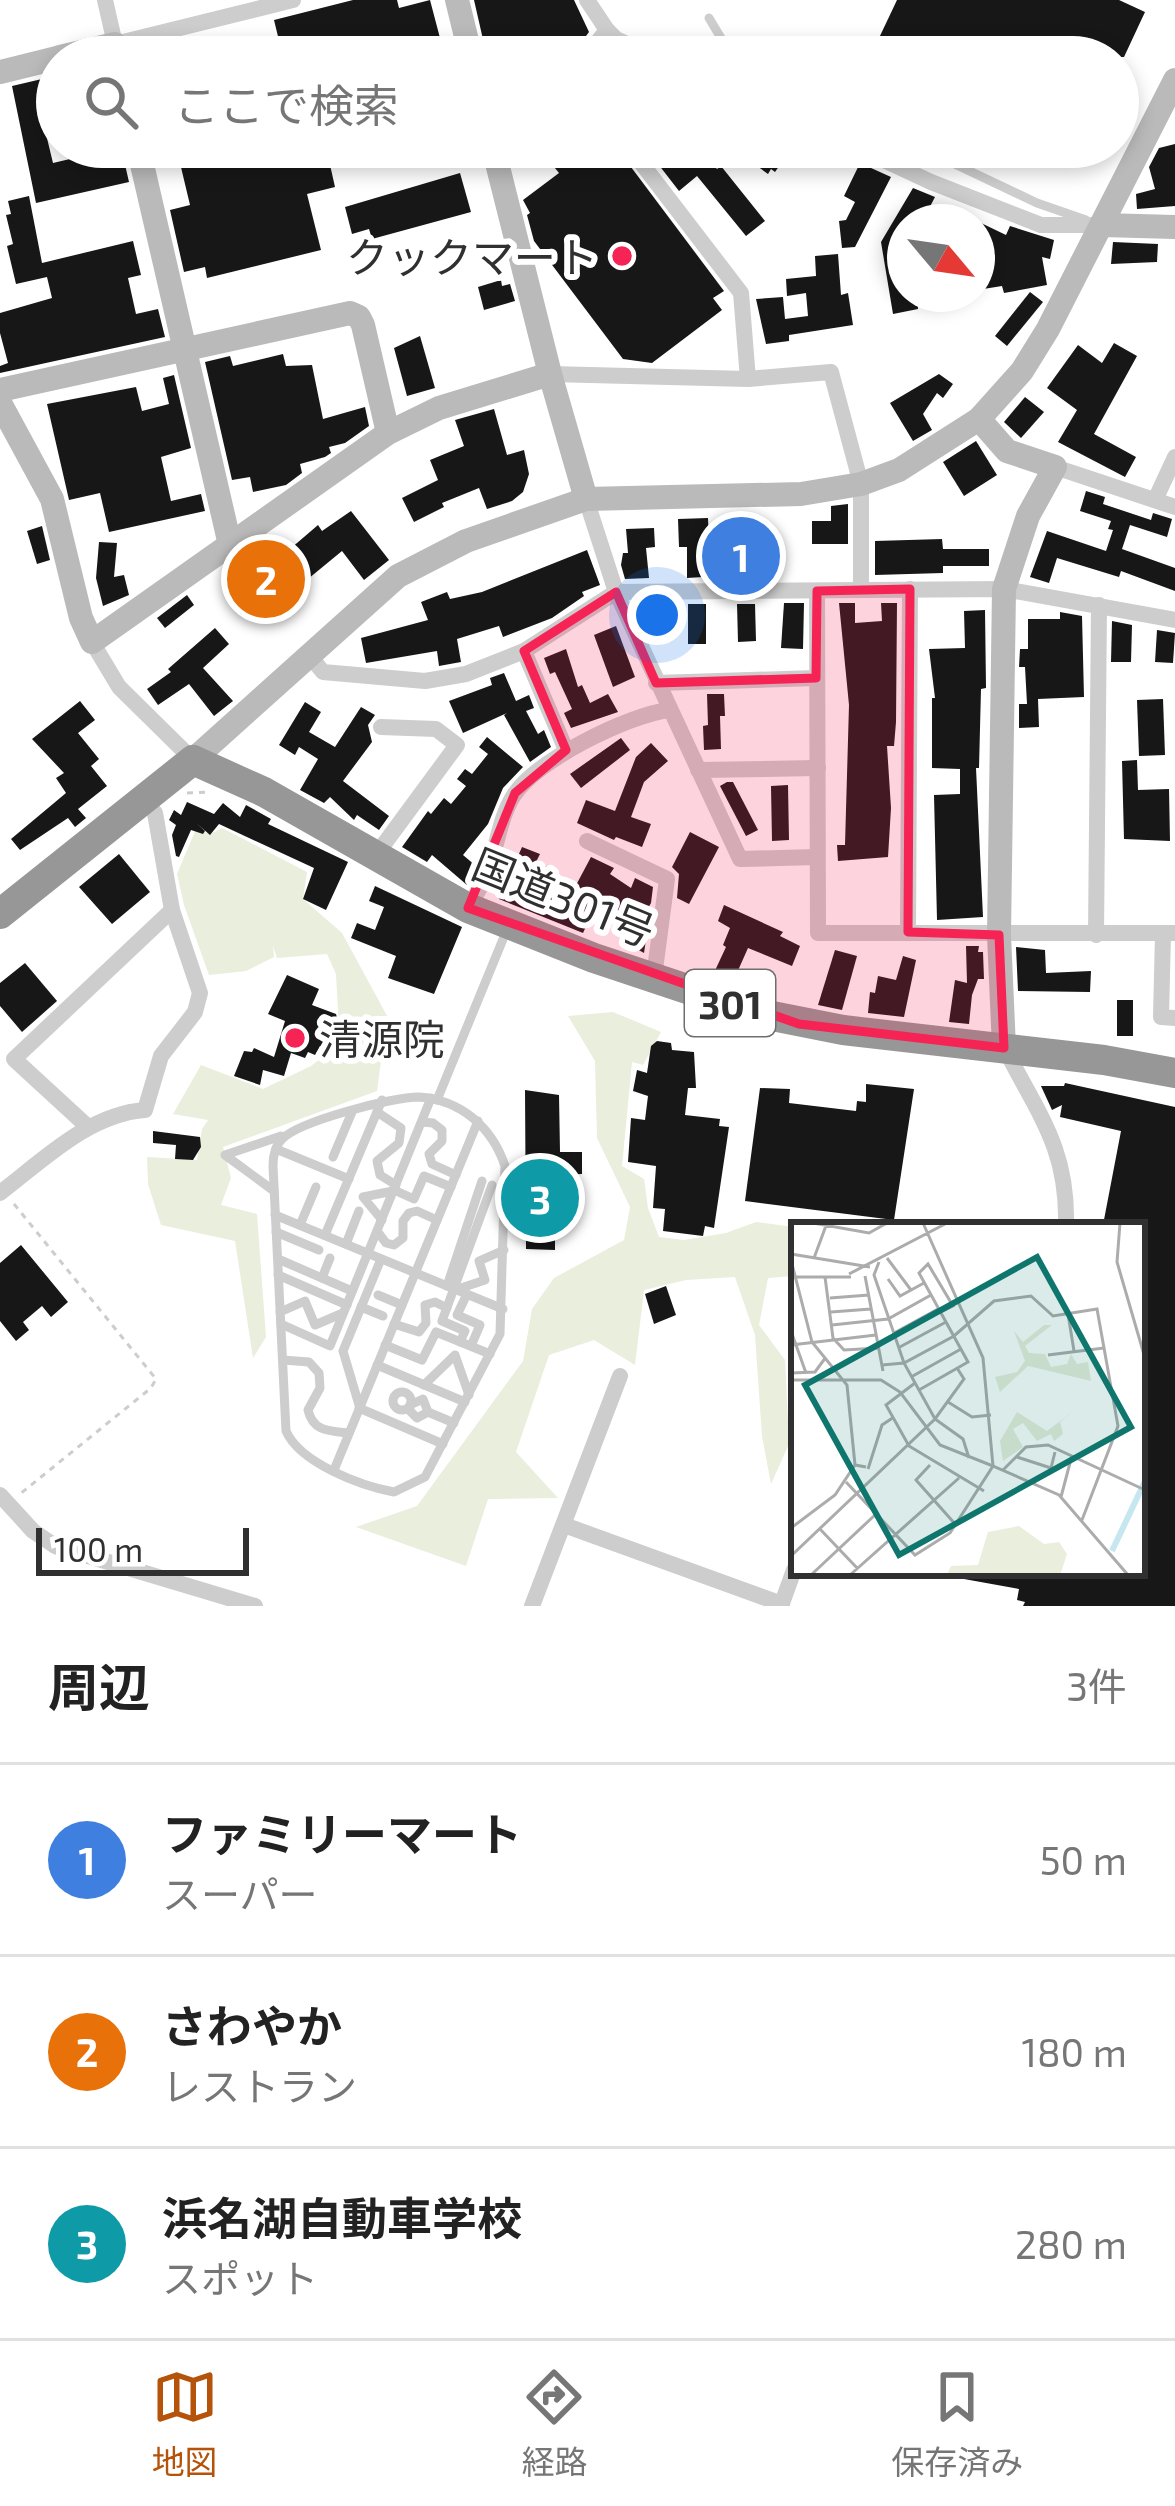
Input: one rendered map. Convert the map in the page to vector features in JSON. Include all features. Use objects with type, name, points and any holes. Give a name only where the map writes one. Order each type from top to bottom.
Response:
[{"type":"highway","points":[[0,914],[193,760]]},
{"type":"highway","name":"国道301号","points":[[193,760],[264,792],[468,908],[653,977],[799,1024],[1175,1073]]},
{"type":"street","points":[[105,0],[113,36]]},
{"type":"street","points":[[457,0],[466,36]]},
{"type":"street","points":[[587,0],[613,36]]},
{"type":"street","points":[[165,36],[287,1]]},
{"type":"street","points":[[602,36],[607,30]]},
{"type":"street","points":[[0,72],[36,63]]},
{"type":"street","points":[[1139,152],[1175,80]]},
{"type":"street","points":[[142,168],[230,545]]},
{"type":"street","points":[[498,168],[586,499],[616,592],[656,683],[740,859],[817,857]]},
{"type":"street","points":[[645,168],[741,293],[748,379]]},
{"type":"street","points":[[906,168],[1040,225],[1175,226]]},
{"type":"street","points":[[0,403],[52,500],[81,618],[92,642],[119,687],[193,760],[410,568],[466,541],[586,499],[801,494],[861,484],[898,470],[980,418],[1022,371],[1131,168]]},
{"type":"street","points":[[0,390],[350,313],[363,325],[388,433]]},
{"type":"street","points":[[92,642],[388,433],[440,408],[550,374],[748,379],[831,372],[861,484],[861,590]]},
{"type":"street","points":[[980,418],[1007,451],[1175,507]]},
{"type":"street","points":[[1155,500],[1175,457]]},
{"type":"street","points":[[1055,467],[1028,516],[1004,589],[999,935],[1004,1048],[1060,1154],[1066,1222]]},
{"type":"street","points":[[908,932],[910,589]]},
{"type":"street","points":[[309,655],[322,672],[425,682],[466,674],[524,651],[616,592],[1004,589],[1175,620]]},
{"type":"street","points":[[817,591],[818,933],[1169,934],[1161,1017],[1175,1018]]},
{"type":"street","points":[[1096,935],[1099,605]]},
{"type":"street","points":[[524,651],[566,750]]},
{"type":"street","points":[[656,683],[816,677]]},
{"type":"street","points":[[468,908],[488,872],[515,793],[566,750],[650,712],[669,710]]},
{"type":"street","points":[[376,855],[458,746],[436,729],[381,727]]},
{"type":"street","points":[[698,770],[818,769]]},
{"type":"street","points":[[1,1191],[88,1127],[123,1112],[146,1110],[161,1056],[195,1012],[200,993],[172,910],[155,813],[143,800]]},
{"type":"street","points":[[587,841],[667,880],[653,977]]},
{"type":"street","points":[[88,1127],[14,1059],[172,910]]},
{"type":"street","points":[[532,1606],[620,1376]]},
{"type":"street","points":[[4,1499],[43,1539],[67,1551],[256,1606]]},
{"type":"street","points":[[564,1525],[781,1605],[792,1576]]},
{"type":"lane","points":[[709,17],[720,36]]},
{"type":"lane","points":[[963,168],[1037,203],[1102,226]]},
{"type":"lane","points":[[346,1244],[394,1189],[508,925]]},
{"type":"lane","points":[[274,1191],[225,1155],[352,1111],[434,1099],[478,1121],[496,1142],[505,1166],[502,1327],[425,1477],[405,1490],[382,1490],[334,1470],[303,1455],[290,1439],[274,1191],[276,1149],[292,1132]]},
{"type":"lane","points":[[325,1235],[380,1106]]},
{"type":"lane","points":[[380,1106],[401,1127],[399,1143],[377,1161],[380,1175],[414,1199],[424,1176],[451,1187]]},
{"type":"lane","points":[[332,1148],[352,1111]]},
{"type":"lane","points":[[334,1470],[478,1121]]},
{"type":"lane","points":[[422,1122],[442,1130],[442,1141],[429,1154],[432,1164],[504,1191]]},
{"type":"lane","points":[[276,1149],[349,1179]]},
{"type":"lane","points":[[466,1344],[465,1331],[442,1321],[487,1183]]},
{"type":"lane","points":[[330,1346],[368,1253],[363,1197],[394,1189]]},
{"type":"lane","points":[[300,1225],[310,1192]]},
{"type":"lane","points":[[368,1221],[386,1244],[394,1245],[403,1238],[403,1221],[412,1211],[437,1220]]},
{"type":"lane","points":[[275,1215],[503,1310]]},
{"type":"lane","points":[[276,1232],[320,1250]]},
{"type":"lane","points":[[303,1258],[308,1245]]},
{"type":"lane","points":[[451,1288],[485,1280],[479,1261],[504,1250]]},
{"type":"lane","points":[[322,1278],[330,1258]]},
{"type":"lane","points":[[359,1407],[343,1351],[381,1258]]},
{"type":"lane","points":[[278,1259],[352,1291]]},
{"type":"lane","points":[[278,1275],[345,1309]]},
{"type":"lane","points":[[387,1294],[402,1304]]},
{"type":"lane","points":[[466,1344],[480,1325],[457,1315],[467,1294]]},
{"type":"lane","points":[[280,1312],[305,1301],[315,1325],[345,1309]]},
{"type":"lane","points":[[394,1324],[419,1332],[426,1323],[424,1305],[435,1302],[448,1308]]},
{"type":"lane","points":[[361,1307],[383,1316]]},
{"type":"lane","points":[[281,1324],[343,1351]]},
{"type":"lane","points":[[385,1346],[422,1360],[436,1332],[490,1354]]},
{"type":"lane","points":[[424,1385],[455,1355],[467,1399]]},
{"type":"lane","points":[[283,1360],[304,1360],[317,1369],[320,1388],[308,1410],[316,1426],[349,1432]]},
{"type":"lane","points":[[377,1365],[467,1399]]},
{"type":"lane","points":[[368,1387],[393,1398],[398,1410],[410,1405],[417,1418],[428,1412],[454,1423]]},
{"type":"lane","points":[[359,1407],[443,1444]]},
{"type":"path","points":[[175,793],[221,791]]},
{"type":"path","points":[[1,1191],[156,1379],[151,1388],[4,1499]]},
{"type":"highlighted area","points":[[910,589],[908,932],[999,935],[1004,1048],[799,1024],[468,908],[515,793],[566,750],[524,651],[616,592],[656,683],[816,678],[817,591]]},
{"type":"green space","points":[[222,828],[307,872],[303,899],[342,933],[392,1025],[414,1044],[410,1061],[381,1061],[377,1091],[223,1147],[231,1178],[221,1205],[257,1214],[266,1337],[253,1358],[235,1241],[161,1225],[148,1184],[147,1157],[197,1160],[208,1120],[173,1114],[201,1065],[263,1089],[311,1066],[340,1044],[336,974],[327,954],[277,958],[273,946],[274,957],[246,971],[209,975],[177,874],[196,829],[210,834]]},
{"type":"green space","points":[[613,1012],[661,1032],[643,1065],[632,1062],[622,1166],[644,1179],[659,1237],[684,1240],[756,1222],[791,1227],[791,1276],[768,1278],[759,1325],[785,1360],[789,1444],[771,1484],[762,1436],[755,1335],[735,1277],[686,1280],[644,1290],[635,1365],[594,1340],[549,1355],[516,1452],[558,1498],[488,1499],[466,1566],[356,1527],[417,1506],[523,1361],[532,1309],[554,1278],[624,1240],[630,1207],[597,1138],[595,1061],[568,1016]]},
{"type":"building","points":[[353,0],[397,0],[399,8],[430,0],[439,36],[278,36],[274,20]]},
{"type":"building","points":[[474,0],[574,0],[589,32],[586,36],[482,36]]},
{"type":"building","points":[[897,0],[1119,0],[1145,12],[1134,36],[880,36]]},
{"type":"building","points":[[36,80],[36,168],[126,168],[129,182],[36,203],[12,86]]},
{"type":"building","points":[[1175,144],[1175,206],[1137,209],[1136,194],[1155,189],[1149,167],[1159,148]]},
{"type":"building","points":[[181,168],[331,168],[335,187],[307,194],[321,250],[207,278],[205,267],[184,272],[170,210],[190,205]]},
{"type":"building","name":"クックマート","points":[[555,168],[632,168],[724,291],[713,298],[722,310],[652,363],[623,359],[534,241],[523,200],[559,173]]},
{"type":"building","points":[[661,168],[723,168],[765,221],[746,236],[697,176],[679,191]]},
{"type":"building","points":[[858,168],[891,177],[855,247],[842,248],[839,221],[846,220],[855,202],[844,196]]},
{"type":"building","points":[[460,173],[471,212],[372,239],[369,229],[352,234],[345,207]]},
{"type":"building","points":[[913,188],[935,197],[931,204],[904,204]]},
{"type":"building","points":[[29,196],[42,263],[133,241],[141,275],[128,278],[136,314],[158,309],[165,337],[0,373],[0,366],[8,363],[0,313],[52,298],[47,277],[16,284],[7,246],[13,244],[6,215],[11,214],[8,201]]},
{"type":"building","points":[[1010,226],[1054,240],[1050,259],[1042,257],[1047,285],[1004,293],[1002,286],[995,287],[995,230],[1006,235]]},
{"type":"building","points":[[887,232],[887,278],[881,242]]},
{"type":"building","points":[[1113,242],[1158,244],[1157,262],[1111,264]]},
{"type":"building","points":[[838,254],[841,295],[848,293],[853,325],[789,335],[789,341],[766,344],[756,299],[783,297],[785,319],[808,316],[806,293],[787,296],[786,279],[816,276],[815,256]]},
{"type":"building","points":[[501,280],[502,286],[510,284],[515,301],[484,310],[478,287]]},
{"type":"building","points":[[1030,292],[1043,302],[1007,346],[995,336]]},
{"type":"building","points":[[420,336],[435,388],[407,396],[394,348]]},
{"type":"building","points":[[1114,343],[1137,356],[1094,434],[1136,457],[1125,477],[1058,442],[1077,410],[1047,388],[1078,345],[1102,363]]},
{"type":"building","points":[[283,354],[286,366],[312,365],[323,419],[365,407],[369,426],[345,443],[329,447],[331,453],[325,457],[300,464],[302,473],[286,485],[253,492],[250,477],[232,480],[205,362],[230,356],[233,366]]},
{"type":"building","points":[[939,374],[953,384],[943,398],[937,393],[923,414],[932,430],[913,441],[890,403]]},
{"type":"building","points":[[174,375],[191,448],[161,457],[171,501],[201,494],[205,511],[109,532],[100,493],[69,500],[47,404],[136,387],[142,411],[169,404],[163,378]]},
{"type":"building","points":[[1025,397],[1044,412],[1021,438],[1004,422]]},
{"type":"building","points":[[494,409],[507,455],[524,450],[529,474],[523,492],[487,509],[479,488],[442,503],[444,507],[414,522],[402,498],[438,480],[430,460],[464,446],[455,420]]},
{"type":"building","points":[[976,441],[997,475],[964,496],[943,462]]},
{"type":"building","points":[[1086,491],[1105,497],[1103,504],[1151,520],[1153,513],[1172,519],[1167,537],[1130,525],[1122,549],[1175,568],[1175,591],[1121,571],[1119,577],[1057,558],[1049,583],[1030,577],[1047,531],[1106,551],[1111,521],[1080,511]]},
{"type":"building","points":[[848,504],[848,544],[812,544],[812,521],[831,521],[831,506]]},
{"type":"building","points":[[351,511],[389,560],[364,580],[342,551],[297,588],[294,582],[260,607],[235,574],[267,550],[276,561],[318,525],[322,531]]},
{"type":"building","points":[[708,518],[709,545],[761,544],[761,567],[703,568],[703,577],[687,578],[687,547],[679,547],[678,519]]},
{"type":"building","points":[[42,526],[50,560],[37,564],[27,531]]},
{"type":"building","points":[[654,528],[655,547],[646,548],[649,578],[625,579],[621,565],[623,553],[628,553],[626,529]]},
{"type":"building","points":[[942,539],[943,549],[989,549],[989,566],[943,566],[943,573],[875,575],[875,541]]},
{"type":"building","points":[[99,542],[117,543],[114,577],[124,575],[129,595],[103,606],[96,578]]},
{"type":"building","points":[[587,550],[600,585],[582,592],[584,596],[552,618],[503,637],[499,626],[457,639],[461,662],[439,666],[437,651],[366,663],[361,638],[428,620],[421,602],[447,592],[450,599],[482,592]]},
{"type":"building","points":[[187,595],[194,605],[165,628],[157,618]]},
{"type":"building","points":[[784,603],[804,603],[803,649],[781,648]]},
{"type":"building","points":[[839,603],[855,603],[855,623],[882,621],[881,603],[897,603],[896,722],[894,746],[887,746],[888,857],[838,861],[837,845],[845,845],[849,705]]},
{"type":"building","points":[[688,604],[706,604],[706,644],[688,644]]},
{"type":"building","points":[[737,604],[755,604],[756,641],[738,642]]},
{"type":"building","points":[[985,610],[986,688],[981,689],[976,768],[983,917],[937,920],[934,795],[960,794],[960,769],[932,768],[935,698],[929,649],[965,648],[964,611]]},
{"type":"building","points":[[1060,612],[1082,616],[1084,697],[1038,699],[1039,727],[1019,728],[1019,704],[1027,704],[1025,667],[1019,667],[1020,649],[1028,649],[1028,619],[1060,619]]},
{"type":"building","points":[[1112,621],[1132,625],[1131,662],[1111,662]]},
{"type":"building","points":[[616,626],[635,677],[613,687],[594,635]]},
{"type":"building","points":[[215,628],[229,644],[203,668],[233,701],[214,716],[189,684],[158,705],[147,689]]},
{"type":"building","points":[[1157,630],[1175,633],[1173,663],[1155,662]]},
{"type":"building","points":[[566,649],[578,687],[582,685],[590,703],[608,694],[618,712],[571,728],[564,713],[572,709],[544,658]]},
{"type":"building","points":[[504,673],[516,701],[529,695],[534,708],[526,711],[538,734],[544,730],[551,747],[530,762],[507,713],[463,733],[449,701],[492,685],[490,678]]},
{"type":"building","points":[[707,694],[724,694],[721,749],[704,750]]},
{"type":"building","points":[[1163,699],[1165,755],[1139,756],[1137,700]]},
{"type":"building","points":[[80,701],[95,720],[78,733],[99,759],[91,766],[107,786],[78,809],[86,818],[75,827],[68,818],[20,850],[11,839],[66,793],[56,778],[64,773],[32,739]]},
{"type":"building","points":[[305,702],[321,712],[309,732],[335,747],[361,707],[375,715],[368,725],[372,742],[343,781],[389,816],[379,830],[357,815],[354,820],[330,797],[324,803],[300,790],[318,759],[299,747],[295,755],[279,745]]},
{"type":"building","points":[[487,737],[523,767],[503,788],[488,824],[463,855],[476,866],[467,885],[432,855],[427,862],[402,847],[428,811],[431,814],[444,798],[451,804],[466,786],[457,779],[465,769],[472,774],[488,754],[479,747]]},
{"type":"building","points":[[621,738],[630,750],[581,788],[570,774]]},
{"type":"building","points":[[651,743],[668,761],[644,782],[631,817],[651,824],[642,847],[577,823],[586,800],[615,811],[636,757]]},
{"type":"building","points":[[1137,760],[1138,790],[1169,789],[1170,841],[1124,839],[1122,761]]},
{"type":"building","points":[[733,782],[758,830],[746,836],[720,786]]},
{"type":"building","points":[[788,785],[789,840],[772,841],[771,786]]},
{"type":"building","points":[[187,802],[214,814],[223,803],[240,817],[246,805],[271,819],[268,824],[348,862],[326,910],[303,899],[314,868],[219,824],[210,835],[195,822],[205,831],[191,830],[176,856],[172,835],[176,825],[169,820],[174,810],[181,815]]},
{"type":"building","points":[[690,832],[719,847],[689,904],[677,898],[679,874],[672,867]]},
{"type":"building","points":[[522,847],[540,854],[536,862],[549,868],[539,892],[566,904],[591,857],[614,868],[610,874],[631,888],[635,878],[653,887],[643,917],[649,920],[644,953],[619,939],[623,930],[619,923],[594,909],[583,933],[499,899]]},
{"type":"building","points":[[119,854],[150,892],[112,924],[79,887]]},
{"type":"building","points":[[375,886],[462,927],[434,994],[388,978],[396,956],[351,938],[357,923],[375,930],[384,907],[369,901]]},
{"type":"building","points":[[724,905],[783,932],[780,936],[800,946],[792,966],[748,948],[732,984],[712,977],[730,928],[718,921]]},
{"type":"building","points":[[966,946],[979,946],[978,952],[983,952],[984,979],[978,979],[972,995],[969,1024],[949,1022],[955,980],[967,983]]},
{"type":"building","points":[[1016,947],[1045,950],[1046,973],[1091,971],[1090,992],[1018,991]]},
{"type":"building","points":[[835,950],[857,956],[842,1010],[818,1005]]},
{"type":"building","points":[[903,956],[916,960],[904,1017],[868,1013],[878,976],[896,980]]},
{"type":"building","points":[[25,963],[57,1001],[22,1032],[0,1006],[0,983]]},
{"type":"building","points":[[287,975],[319,989],[312,1005],[336,1014],[328,1050],[320,1046],[315,1055],[308,1052],[305,1058],[291,1053],[284,1076],[263,1070],[260,1085],[234,1076],[244,1051],[254,1048],[274,1057],[285,1021],[268,1014]]},
{"type":"building","points":[[1117,1000],[1133,1000],[1133,1036],[1117,1036]]},
{"type":"building","points":[[657,1041],[671,1043],[672,1050],[694,1052],[696,1088],[688,1088],[685,1115],[720,1119],[719,1126],[729,1127],[714,1228],[705,1226],[703,1236],[663,1231],[665,1209],[653,1208],[656,1166],[628,1162],[631,1118],[645,1120],[648,1096],[633,1091],[637,1070],[647,1073],[651,1046]]},
{"type":"building","points":[[866,1084],[914,1089],[894,1220],[745,1201],[760,1088],[790,1089],[789,1103],[856,1111],[857,1101],[866,1102]]},
{"type":"building","points":[[1041,1086],[1175,1107],[1175,1606],[1023,1606],[1025,1602],[1017,1600],[1019,1589],[964,1579],[1145,1576],[1145,1222],[1104,1222],[1121,1131],[1060,1117],[1062,1105],[1052,1110]]},
{"type":"building","points":[[525,1090],[559,1095],[560,1152],[582,1152],[582,1174],[555,1175],[555,1250],[526,1249]]},
{"type":"building","points":[[153,1131],[200,1137],[201,1147],[193,1160],[175,1159],[176,1145],[153,1143]]},
{"type":"building","points":[[21,1245],[68,1302],[51,1317],[42,1306],[23,1322],[29,1330],[16,1341],[0,1321],[0,1263]]},
{"type":"building","points":[[666,1286],[676,1315],[654,1324],[645,1294]]},
{"type":"place","name":"クックマート","points":[[622,256]]},
{"type":"place","name":"ファミリーマート","points":[[741,556]]},
{"type":"place","name":"さわやか","points":[[266,579]]},
{"type":"place","name":"清源院","points":[[295,1038]]},
{"type":"place","name":"浜名湖自動車学校","points":[[540,1198]]}]
